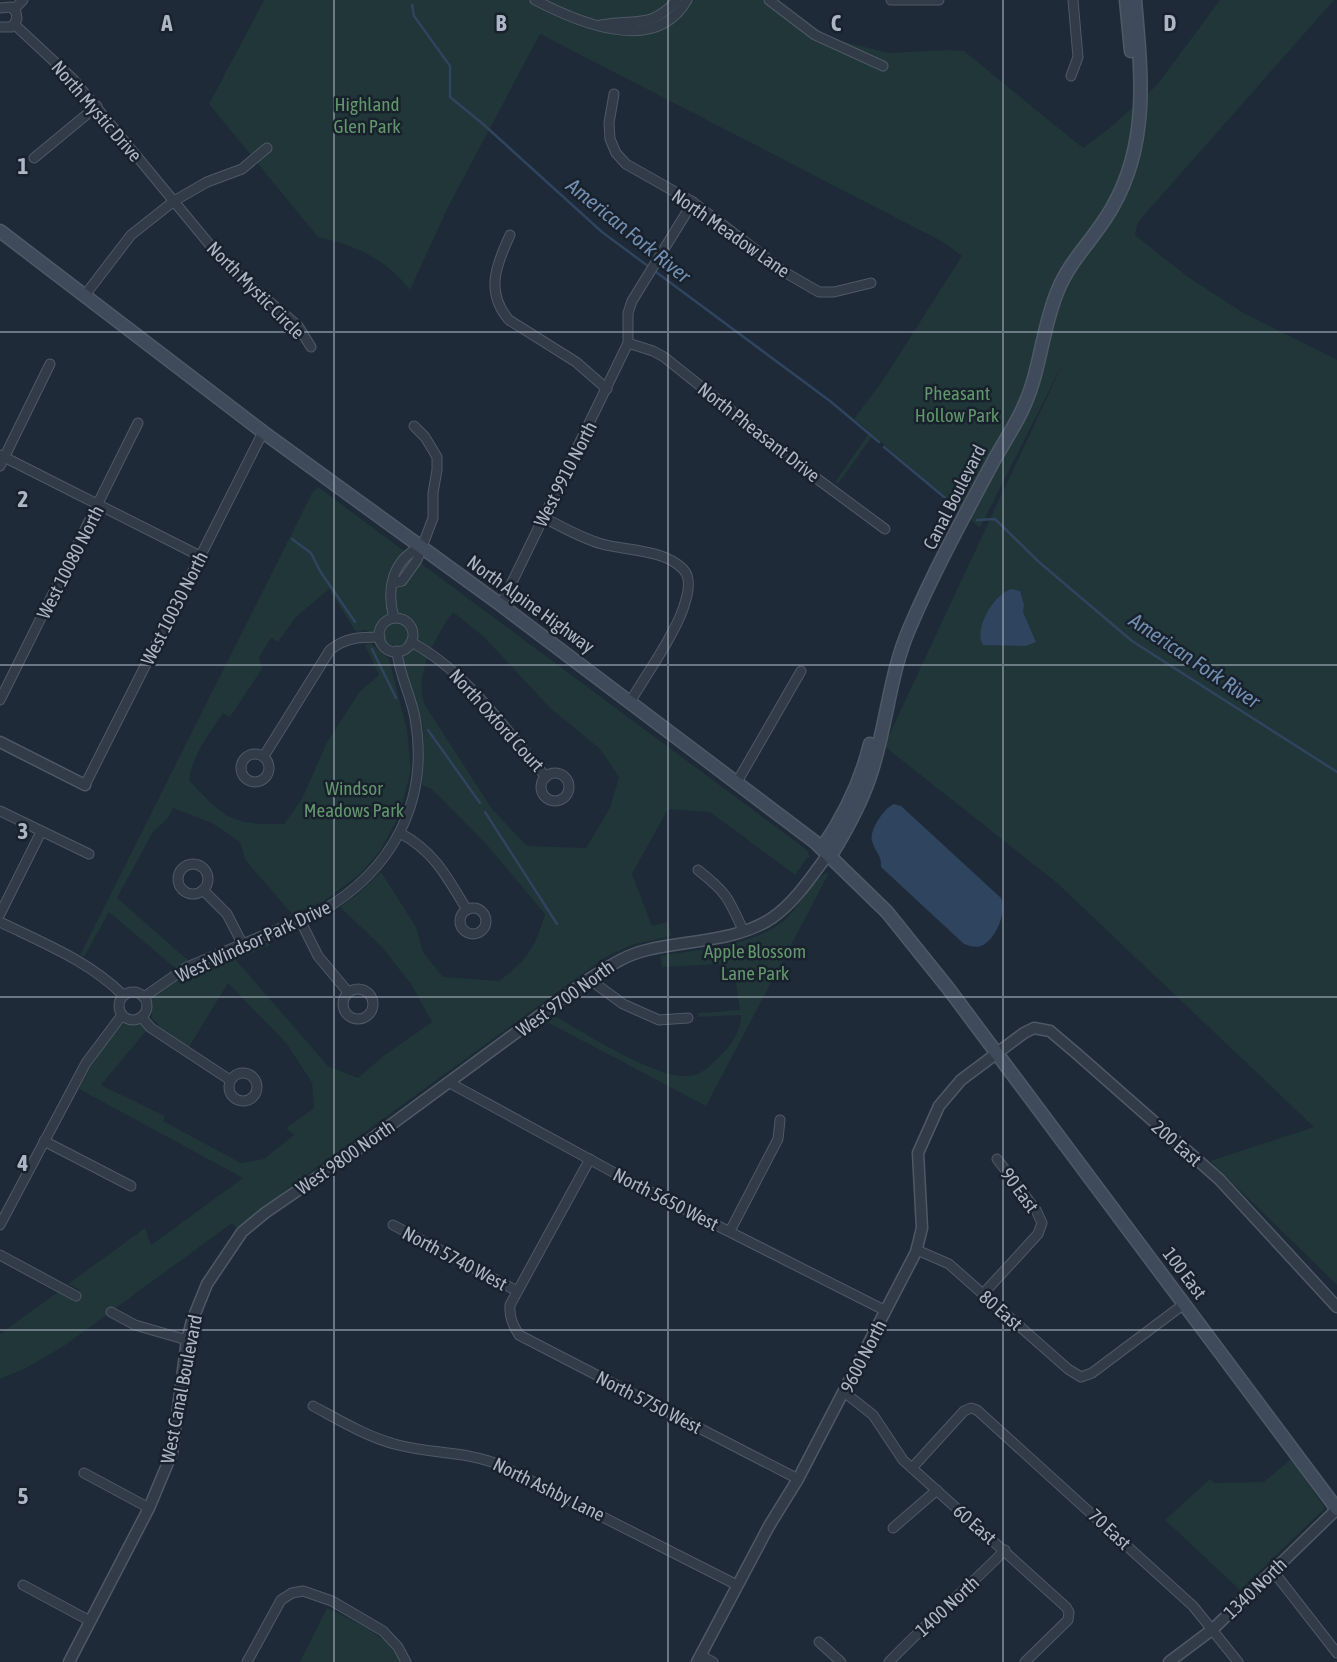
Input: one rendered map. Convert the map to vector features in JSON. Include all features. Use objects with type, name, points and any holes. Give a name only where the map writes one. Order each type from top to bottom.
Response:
[{"type":"main road","name":"Canal Boulevard","points":[[827,852],[862,772],[901,627],[1019,399],[1044,306],[1053,283],[1066,258],[1111,199],[1126,162],[1133,136],[1135,99],[1126,0]]},
{"type":"main road","name":"Canal Boulevard","points":[[827,852],[853,816],[872,770],[910,626],[1023,408],[1038,367],[1053,301],[1074,260],[1107,217],[1127,176],[1138,140],[1142,101],[1135,0]]},
{"type":"main road","name":"North Alpine Highway","points":[[0,231],[89,290],[263,432],[501,605],[827,852],[904,932],[1000,1056]]},
{"type":"main road","name":"100 East","points":[[1000,1056],[1337,1509]]},
{"type":"street","points":[[14,9],[23,0]]},
{"type":"street","points":[[536,0],[570,18],[623,31],[651,28],[676,14],[687,0]]},
{"type":"street","points":[[601,25],[645,22],[662,14],[677,0]]},
{"type":"street","points":[[769,0],[815,35],[883,66]]},
{"type":"street","points":[[891,0],[939,0]]},
{"type":"street","points":[[1071,76],[1078,57],[1073,0]]},
{"type":"street","points":[[0,8],[8,6],[14,9],[17,15],[15,25],[9,29],[0,27]]},
{"type":"street","name":"North Mystic Drive","points":[[15,25],[74,79],[174,201]]},
{"type":"street","name":"North Meadow Lane","points":[[614,94],[609,123],[610,139],[616,153],[626,164],[693,202],[786,273],[819,292],[834,292],[871,283]]},
{"type":"street","points":[[34,158],[97,106]]},
{"type":"street","points":[[89,290],[131,235],[174,201],[207,182],[242,169],[267,148]]},
{"type":"street","name":"North Mystic Circle","points":[[174,201],[209,245],[298,326],[311,347]]},
{"type":"street","points":[[628,344],[628,313],[632,301],[693,202]]},
{"type":"street","points":[[510,234],[494,278],[495,294],[502,312],[509,320],[576,362],[607,389]]},
{"type":"street","name":"West 9910 North","points":[[501,605],[628,344]]},
{"type":"street","name":"North Pheasant Drive","points":[[628,344],[664,357],[808,472],[886,529]]},
{"type":"street","points":[[50,364],[2,459],[200,556]]},
{"type":"street","name":"West 10080 North","points":[[0,700],[138,423]]},
{"type":"street","points":[[394,618],[390,601],[394,574],[405,555],[420,547],[428,534],[433,518],[433,493],[438,470],[437,457],[425,437],[414,426]]},
{"type":"street","name":"West 10030 North","points":[[85,785],[263,432]]},
{"type":"street","points":[[543,517],[600,543],[668,559],[684,569],[688,579],[688,595],[682,612],[630,702]]},
{"type":"street","points":[[394,618],[403,619],[410,625],[413,633],[411,642],[405,649],[397,651],[386,647],[380,636],[383,624],[394,618]]},
{"type":"street","points":[[264,755],[330,650],[337,644],[357,636],[380,636]]},
{"type":"street","name":"North Oxford Court","points":[[411,642],[432,653],[459,676],[546,777]]},
{"type":"street","name":"West Windsor Park Drive","points":[[144,997],[187,967],[340,901],[373,873],[400,833],[416,787],[419,744],[415,718],[398,666],[397,651]]},
{"type":"street","points":[[737,782],[801,671]]},
{"type":"street","points":[[0,741],[85,785]]},
{"type":"street","points":[[0,811],[89,854]]},
{"type":"street","points":[[0,914],[41,832]]},
{"type":"street","points":[[400,833],[418,843],[430,854],[467,910]]},
{"type":"street","name":"West 9700 North","points":[[448,1082],[621,958],[724,936],[770,919],[784,909],[827,852]]},
{"type":"street","points":[[698,870],[722,889],[730,900],[743,930]]},
{"type":"street","points":[[203,890],[227,914],[243,945]]},
{"type":"street","points":[[300,920],[318,956],[348,992]]},
{"type":"street","points":[[0,922],[80,962],[105,978],[123,995]]},
{"type":"street","points":[[589,979],[622,1004],[659,1020],[688,1018]]},
{"type":"street","points":[[134,992],[144,997],[147,1007],[141,1017],[131,1020],[122,1015],[119,1004],[123,995],[134,992]]},
{"type":"street","points":[[0,1225],[95,1049],[122,1015]]},
{"type":"street","points":[[141,1017],[157,1032],[230,1080]]},
{"type":"street","name":"200 East","points":[[1000,1056],[1034,1028],[1042,1028],[1056,1036],[1219,1179],[1337,1307]]},
{"type":"street","name":"9600 North","points":[[698,1658],[799,1479],[917,1250],[922,1228],[918,1153],[939,1106],[961,1080],[1000,1056]]},
{"type":"street","name":"North 5650 West","points":[[448,1082],[633,1184],[886,1311]]},
{"type":"street","name":"West 9800 North","points":[[242,1233],[265,1213],[448,1082]]},
{"type":"street","points":[[730,1231],[778,1139],[780,1120]]},
{"type":"street","points":[[44,1142],[131,1186]]},
{"type":"street","points":[[517,1291],[590,1159]]},
{"type":"street","name":"90 East","points":[[983,1294],[1038,1234],[1042,1223],[1036,1210],[997,1159]]},
{"type":"street","name":"North 5740 West","points":[[393,1225],[517,1291]]},
{"type":"street","name":"West Canal Boulevard","points":[[69,1662],[149,1508],[172,1453],[187,1340],[198,1303],[207,1284],[242,1233]]},
{"type":"street","name":"80 East","points":[[917,1250],[949,1264],[1068,1369],[1081,1377],[1092,1373],[1184,1304]]},
{"type":"street","points":[[0,1255],[76,1296]]},
{"type":"street","name":"North 5750 West","points":[[517,1291],[510,1305],[509,1315],[519,1335],[799,1479]]},
{"type":"street","points":[[111,1312],[135,1325],[187,1340]]},
{"type":"street","name":"60 East","points":[[844,1392],[873,1415],[895,1450],[912,1468],[1069,1612],[1068,1620],[1025,1662]]},
{"type":"street","name":"North Ashby Lane","points":[[313,1406],[368,1437],[400,1446],[463,1453],[500,1465],[737,1585]]},
{"type":"street","name":"70 East","points":[[912,1468],[957,1417],[971,1408],[983,1415],[1193,1606],[1238,1662]]},
{"type":"street","points":[[84,1473],[149,1508]]},
{"type":"street","points":[[893,1528],[937,1490]]},
{"type":"street","name":"1340 North","points":[[1169,1662],[1213,1629],[1337,1509]]},
{"type":"street","name":"1400 North","points":[[889,1662],[1004,1550]]},
{"type":"street","points":[[1273,1571],[1337,1653]]},
{"type":"street","points":[[23,1585],[90,1621]]},
{"type":"street","points":[[247,1662],[281,1600],[292,1593],[303,1591],[314,1593],[383,1630],[398,1647],[406,1662]]},
{"type":"street","points":[[819,1642],[841,1662]]},
{"type":"street","points":[[698,1658],[713,1662]]},
{"type":"green space","points":[[264,0],[780,0],[831,39],[890,53],[964,51],[1083,148],[1157,85],[1220,0],[1334,0],[1138,222],[1135,235],[1188,277],[1245,314],[1337,360],[1337,1285],[1210,1161],[1314,1127],[1057,883],[884,746],[1064,361],[980,528],[873,435],[838,484],[835,482],[870,432],[854,419],[883,380],[962,256],[943,242],[540,34],[448,207],[410,290],[391,270],[369,255],[345,244],[318,237],[209,104]]},
{"type":"green space","name":"Windsor Meadows Park","points":[[318,487],[807,850],[810,858],[807,858],[795,875],[710,812],[668,809],[632,874],[652,926],[668,922],[671,936],[631,945],[604,958],[291,1186],[238,1229],[232,1223],[64,1346],[26,1368],[0,1379],[0,1334],[58,1292],[73,1299],[80,1290],[68,1284],[145,1228],[151,1245],[243,1178],[79,1089],[117,1029],[132,1022],[147,1030],[101,1085],[165,1116],[163,1121],[241,1163],[264,1159],[294,1135],[286,1128],[314,1108],[312,1083],[287,1044],[228,983],[189,1047],[162,1029],[152,1018],[151,1001],[159,993],[187,975],[267,941],[270,945],[236,960],[328,1066],[358,1078],[382,1057],[432,1022],[411,984],[381,946],[340,907],[381,872],[416,927],[423,952],[443,977],[499,981],[529,952],[541,926],[545,914],[486,844],[433,790],[422,785],[423,728],[403,661],[366,630],[356,632],[329,589],[296,617],[278,642],[271,638],[259,657],[262,669],[230,717],[223,713],[207,737],[194,761],[189,780],[229,817],[251,823],[284,824],[302,799],[327,742],[360,691],[379,675],[365,645],[370,643],[389,659],[407,730],[411,770],[399,816],[380,851],[359,875],[324,901],[292,914],[246,861],[240,842],[212,823],[173,808],[168,818],[153,832],[117,898],[189,961],[175,968],[109,912],[84,957],[80,955],[312,493]],"holes":[[[453,612],[483,636],[550,708],[600,749],[619,777],[610,808],[586,848],[527,846],[492,809],[425,705],[422,694],[424,669],[434,644]]]},
{"type":"green space","name":"Apple Blossom Lane Park","points":[[829,873],[706,1106],[547,1022],[555,1016],[621,1054],[658,1070],[688,1076],[703,1071],[730,1045],[738,1031],[741,1015],[698,1017],[698,1013],[740,1010],[735,975],[722,964],[662,967],[660,956],[724,946],[769,930],[788,917],[814,883]]},
{"type":"green space","points":[[1291,1459],[1325,1508],[1240,1590],[1165,1520],[1210,1479],[1214,1483],[1264,1482]]},
{"type":"green space","points":[[327,1608],[378,1636],[387,1643],[401,1662],[300,1662]]},
{"type":"water","points":[[1012,589],[1020,591],[1023,612],[1036,642],[1026,646],[983,645],[981,630],[987,613],[998,597]]},
{"type":"water","points":[[894,804],[901,806],[1001,898],[1003,911],[999,925],[986,943],[977,947],[964,944],[881,867],[872,841],[873,831],[878,820]]},
{"type":"waterway","name":"American Fork River","points":[[412,5],[414,16],[450,66],[450,97],[602,232],[830,401],[879,442]]},
{"type":"waterway","name":"American Fork River","points":[[884,447],[950,502]]},
{"type":"waterway","name":"American Fork River","points":[[977,520],[995,519],[1039,562],[1132,641],[1337,772]]},
{"type":"waterway","points":[[292,539],[311,553],[355,622]]},
{"type":"waterway","points":[[372,649],[396,698]]},
{"type":"waterway","points":[[428,730],[480,803]]},
{"type":"waterway","points":[[485,812],[557,924]]},
{"type":"park label","name":"Highland Glen Park","points":[[367,115]]},
{"type":"park label","name":"Pheasant Hollow Park","points":[[957,404]]}]
